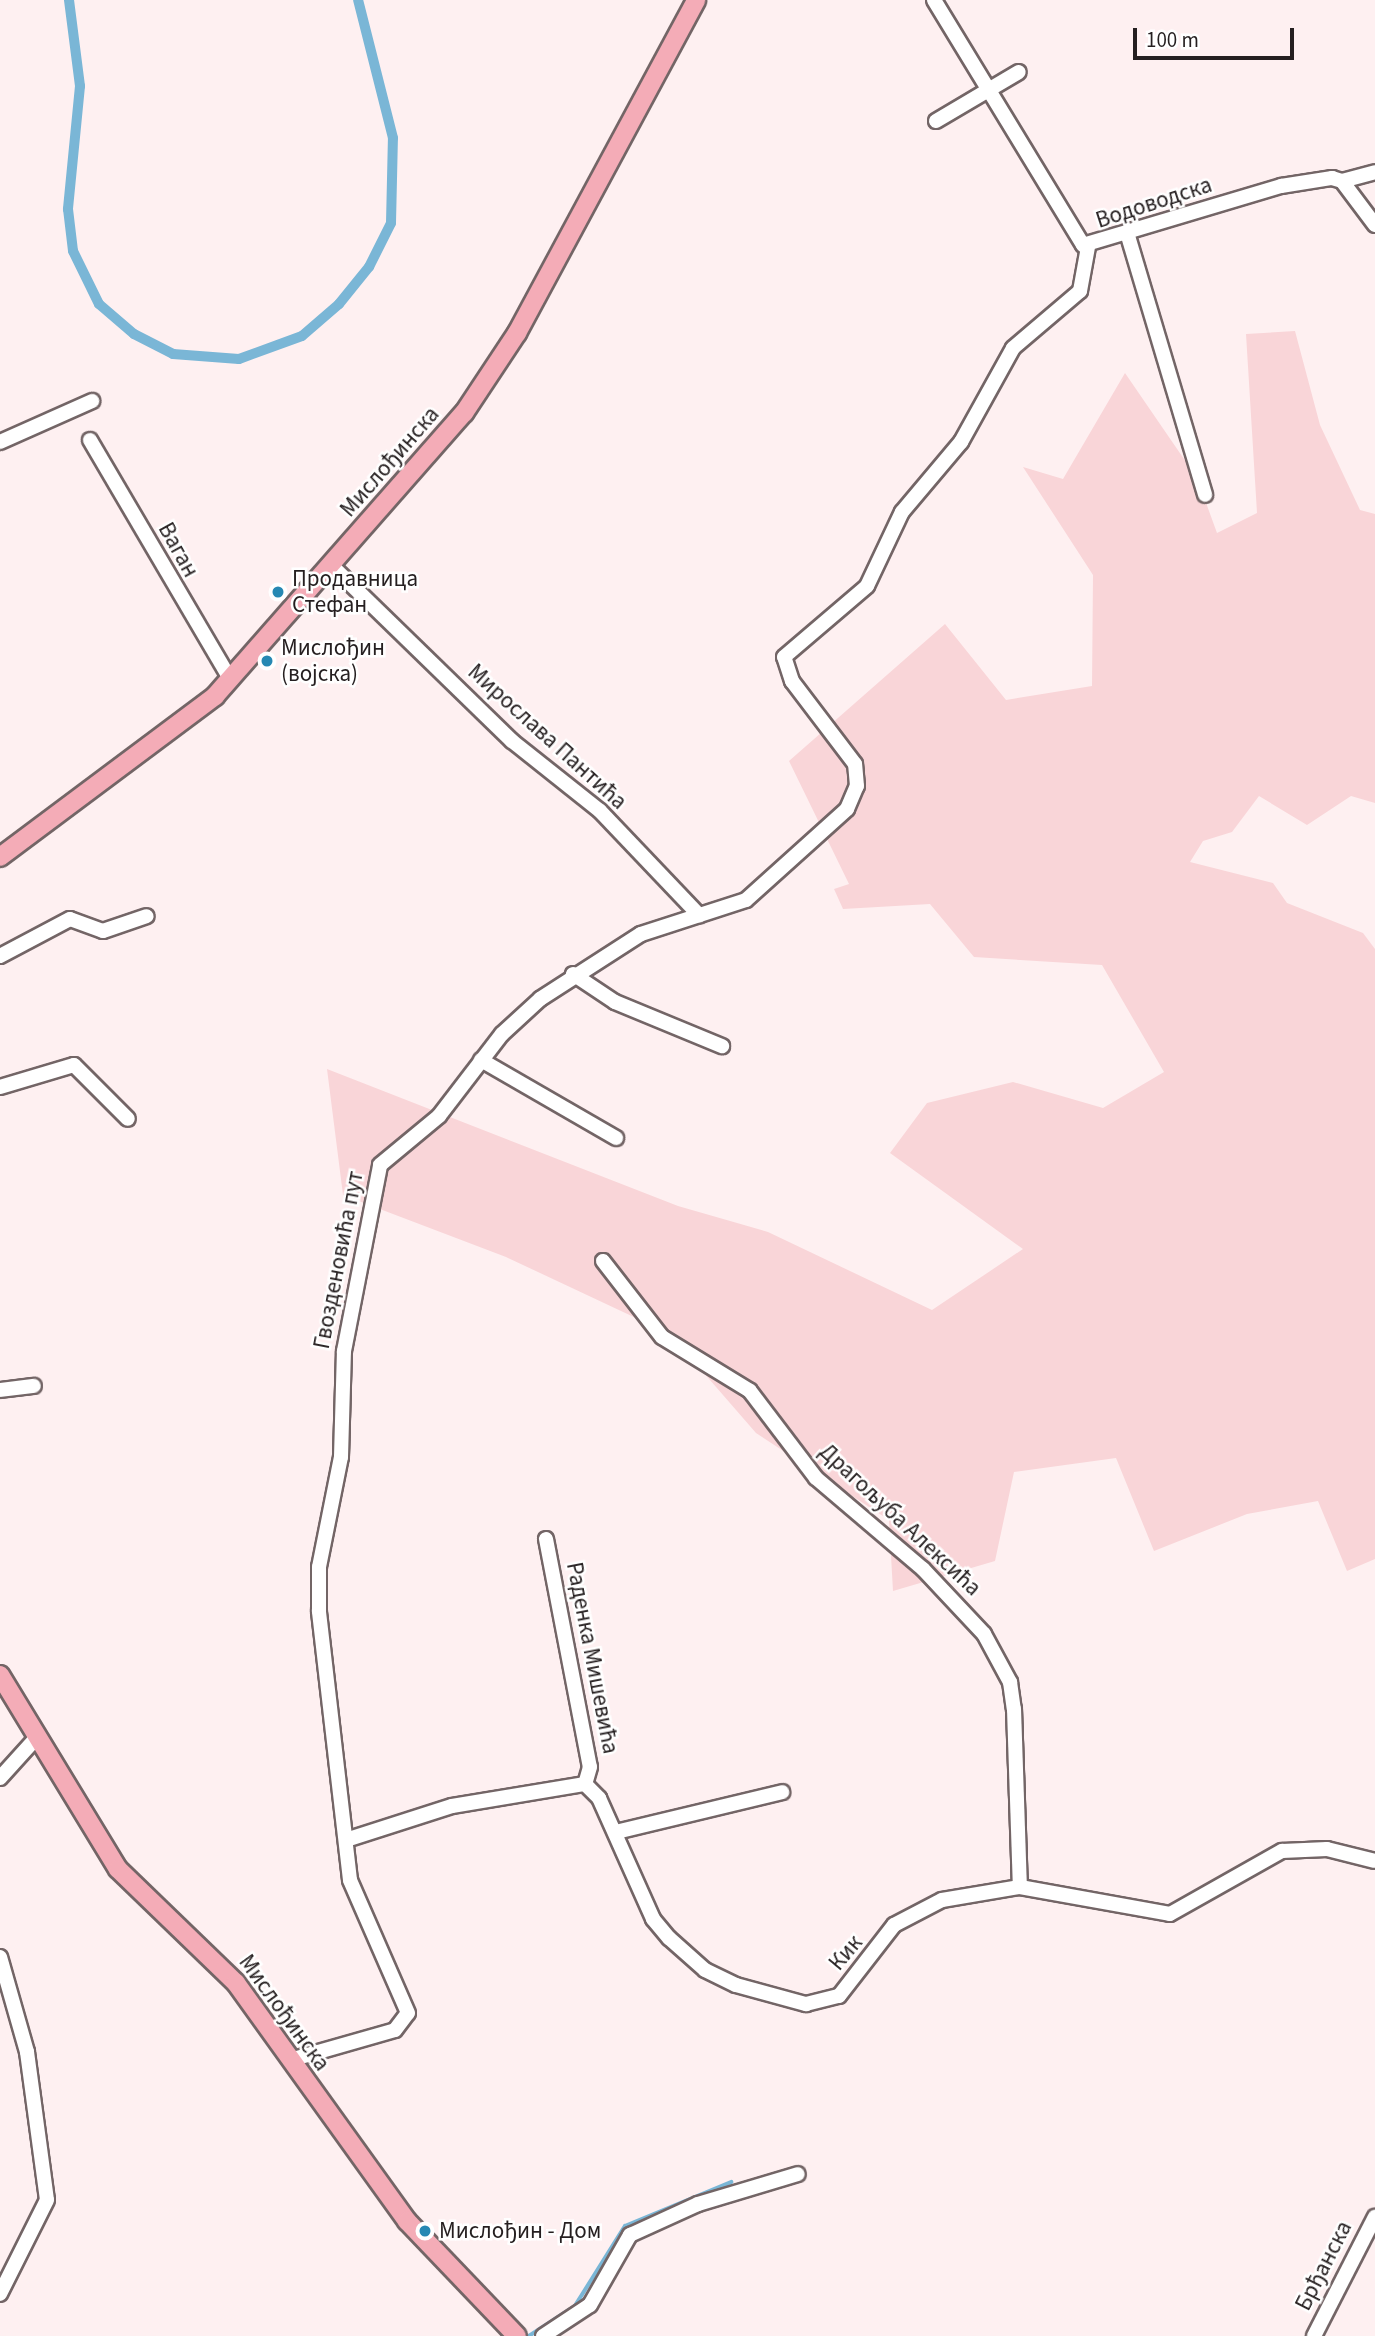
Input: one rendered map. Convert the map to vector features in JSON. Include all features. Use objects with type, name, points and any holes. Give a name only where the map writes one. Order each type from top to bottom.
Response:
[{"type":"main road","name":"Мислођинска","points":[[0,857],[195,713],[231,680],[332,566],[486,384],[696,0]]},
{"type":"main road","name":"Мислођинска","points":[[0,1675],[118,1869],[231,1978],[410,2225],[517,2336]]},
{"type":"street","name":"Водоводска","points":[[934,0],[987,89],[1088,247],[1281,186],[1342,181],[1375,172]]},
{"type":"street","points":[[936,121],[1019,72]]},
{"type":"street","points":[[1342,181],[1375,225]]},
{"type":"street","points":[[1128,236],[1205,495]]},
{"type":"street","name":"Гвозденовића пут","points":[[290,2060],[395,2030],[408,2018],[405,1995],[350,1880],[349,1839],[318,1590],[338,1486],[342,1377],[356,1283],[380,1165],[439,1116],[502,1034],[573,974],[641,934],[756,894],[855,796],[855,764],[792,681],[784,657],[867,586],[902,512],[961,442],[1013,348],[1080,291],[1088,247]]},
{"type":"street","points":[[0,442],[92,401]]},
{"type":"street","name":"Ваган","points":[[90,440],[231,680]]},
{"type":"street","name":"Мирослава Пантића","points":[[332,566],[512,741],[600,811],[699,915]]},
{"type":"street","points":[[0,956],[70,919],[103,932],[147,916]]},
{"type":"street","points":[[573,974],[615,1002],[722,1046]]},
{"type":"street","points":[[481,1060],[616,1138]]},
{"type":"street","points":[[0,1087],[74,1065],[128,1118]]},
{"type":"street","name":"Драгољуба Алексића","points":[[603,1261],[662,1337],[750,1391],[816,1478],[923,1569],[984,1634],[1012,1695],[1020,1887]]},
{"type":"street","points":[[0,1390],[34,1386]]},
{"type":"street","name":"Раденка Мишевића","points":[[546,1539],[590,1767],[584,1784]]},
{"type":"street","points":[[0,1778],[38,1736]]},
{"type":"street","points":[[349,1839],[436,1810],[584,1784]]},
{"type":"street","name":"Кик","points":[[584,1784],[616,1832],[653,1919],[683,1953],[736,1985],[806,2004],[839,1996],[894,1925],[916,1909],[1020,1887],[1170,1914],[1282,1851],[1327,1849],[1375,1861]]},
{"type":"street","points":[[616,1832],[782,1792]]},
{"type":"street","points":[[0,1957],[27,2052],[47,2200],[0,2294]]},
{"type":"street","points":[[543,2336],[590,2305],[630,2235],[698,2204],[798,2174]]},
{"type":"street","name":"Брђанска","points":[[1314,2336],[1375,2217]]},
{"type":"shaded area","points":[[1295,331],[1320,425],[1360,510],[1375,514],[1375,803],[1351,796],[1307,825],[1259,796],[1232,832],[1203,841],[1190,862],[1273,883],[1287,903],[1363,933],[1375,949],[1375,1559],[1347,1571],[1318,1501],[1247,1514],[1154,1551],[1116,1458],[1014,1472],[995,1561],[893,1591],[889,1520],[756,1433],[670,1334],[506,1257],[343,1195],[327,1069],[678,1206],[768,1232],[932,1310],[1023,1249],[890,1153],[927,1103],[1013,1082],[1103,1108],[1164,1072],[1102,965],[974,957],[930,904],[843,909],[834,889],[849,884],[789,761],[945,624],[1006,700],[1092,686],[1093,575],[1023,467],[1063,479],[1125,373],[1197,478],[1217,533],[1257,513],[1246,334]]},
{"type":"waterway","points":[[69,0],[80,86],[68,209],[73,251],[99,304],[134,334],[173,354],[239,359],[302,336],[339,304],[369,267],[391,223],[393,138],[358,0]]},
{"type":"waterway","points":[[529,2336],[575,2306],[625,2226],[731,2182]]},
{"type":"place","name":"Продавница Стефан","points":[[278,592]]},
{"type":"place","name":"Мислођин (војска)","points":[[267,661]]},
{"type":"place","name":"Мислођин - Дом","points":[[425,2231]]}]
